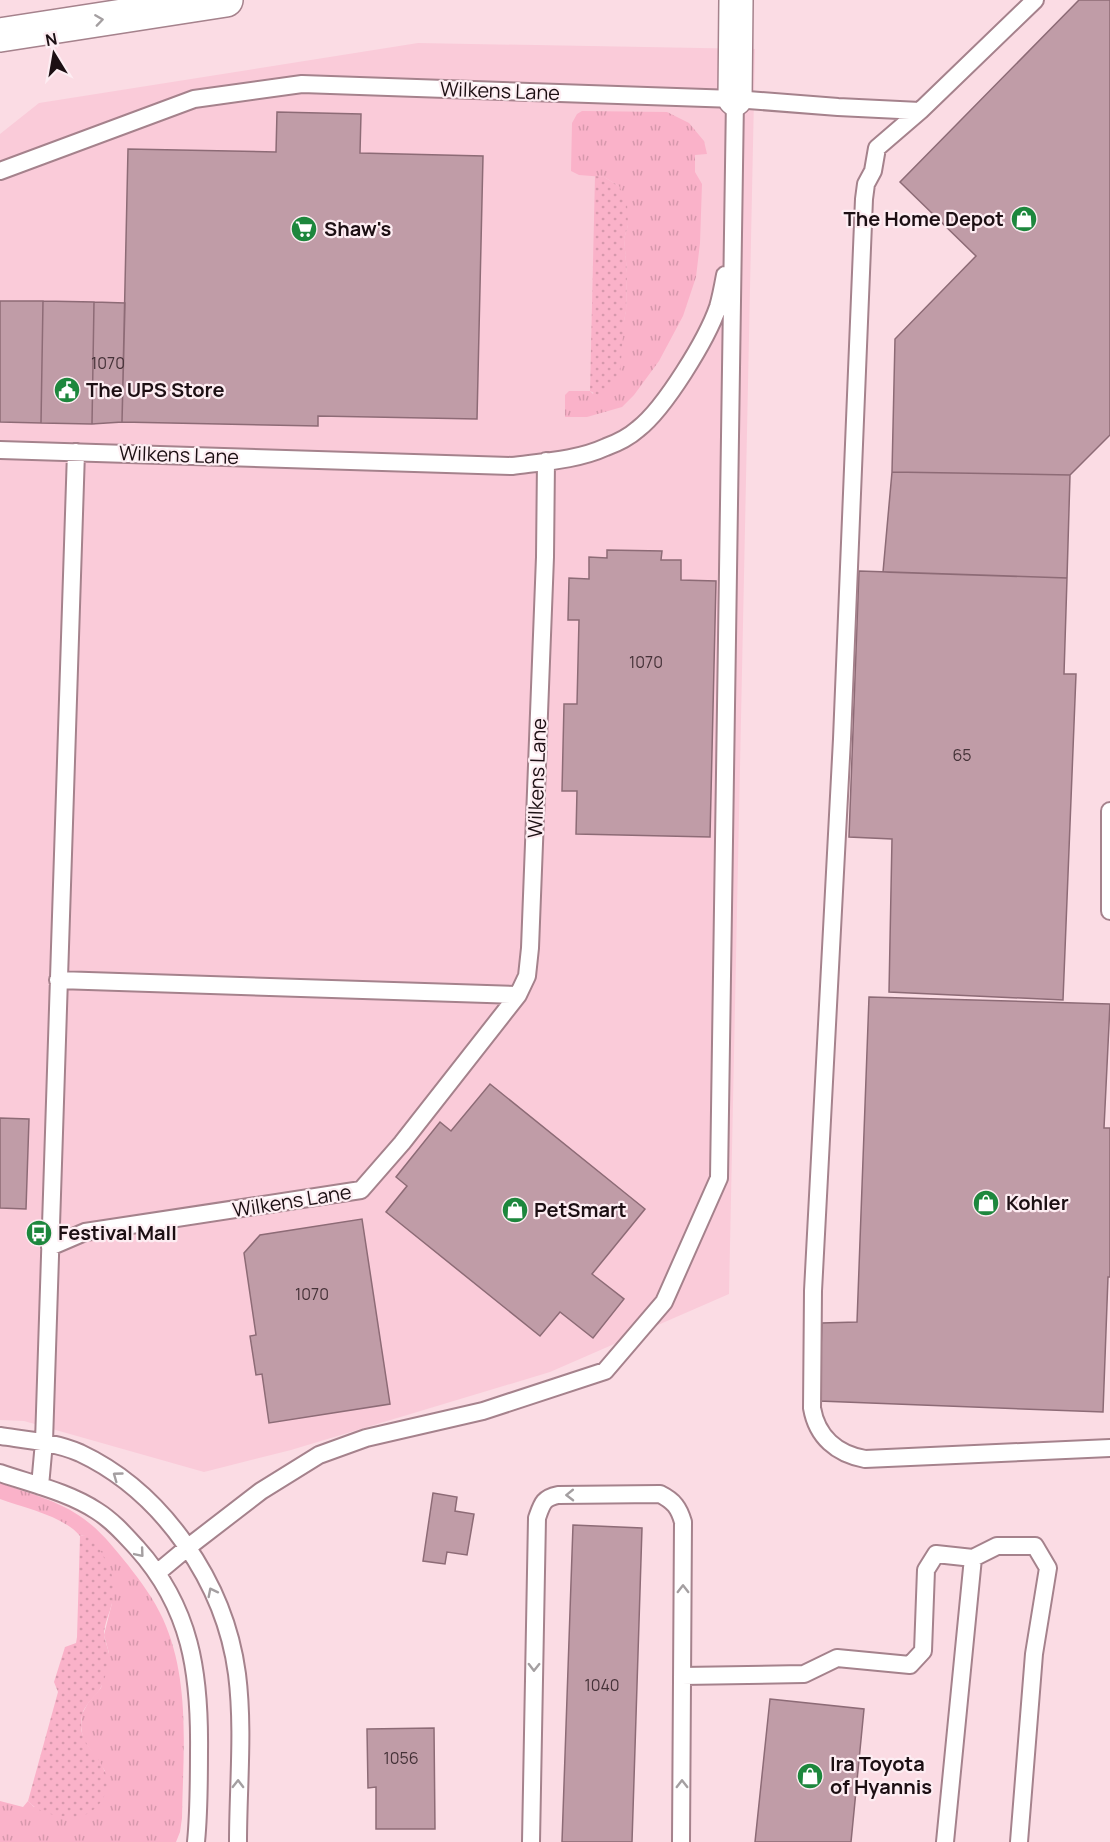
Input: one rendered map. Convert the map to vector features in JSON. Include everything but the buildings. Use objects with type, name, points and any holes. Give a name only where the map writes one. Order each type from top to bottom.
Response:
[{"type":"street","points":[[0,35],[226,0]]},
{"type":"street","points":[[735,99],[736,0]]},
{"type":"lane","points":[[1035,0],[920,111],[877,148],[873,171],[866,184],[842,739],[813,1291],[812,1408],[814,1418],[827,1441],[840,1452],[865,1459],[1110,1448]]},
{"type":"lane","name":"Wilkens Lane","points":[[0,171],[194,99],[302,84],[735,99],[920,111]]},
{"type":"lane","points":[[157,1573],[261,1491],[319,1455],[366,1438],[483,1411],[605,1371],[664,1302],[719,1178],[735,99]]},
{"type":"lane","points":[[546,461],[604,448],[638,429],[652,416],[671,391],[718,308],[728,264],[732,224]]},
{"type":"lane","name":"Wilkens Lane","points":[[0,450],[501,466],[546,461],[530,948],[527,976],[518,996],[402,1143],[361,1190],[85,1232],[50,1247]]},
{"type":"lane","points":[[40,1486],[44,1442],[76,452]]},
{"type":"lane","points":[[1110,811],[1110,911]]},
{"type":"lane","points":[[58,980],[518,996]]},
{"type":"lane","points":[[0,1436],[44,1442],[79,1453],[121,1478],[159,1512],[187,1548],[217,1600],[232,1647],[237,1674],[238,1842]]},
{"type":"lane","points":[[0,1473],[63,1494],[99,1512],[122,1531],[157,1573],[185,1625],[198,1685],[199,1801],[196,1842]]},
{"type":"lane","points":[[531,1842],[537,1518],[541,1506],[548,1497],[660,1494],[670,1499],[679,1508],[683,1522],[681,1842]]},
{"type":"lane","points":[[682,1676],[804,1674],[837,1658],[910,1665],[923,1651],[926,1570],[936,1554],[973,1557],[998,1546],[1035,1546],[1048,1568],[1034,1654],[1019,1842]]},
{"type":"lane","points":[[945,1842],[973,1557]]},
{"type":"shaded area","name":"Festival Mall","points":[[418,43],[755,49],[729,1294],[550,1372],[291,1450],[204,1472],[24,1421],[0,1420],[0,134],[39,103]]},
{"type":"green space","points":[[582,111],[667,112],[689,123],[704,141],[707,154],[695,155],[695,172],[702,184],[700,243],[696,277],[683,316],[659,361],[634,395],[622,407],[587,417],[565,417],[565,395],[569,391],[590,391],[593,394],[624,321],[626,311],[627,273],[624,239],[628,225],[619,186],[604,177],[579,175],[571,171],[572,123],[577,114]]},
{"type":"green space","points":[[595,176],[604,177],[619,186],[627,203],[628,225],[624,239],[627,273],[626,311],[620,374],[611,388],[600,396],[590,391]]},
{"type":"green space","points":[[0,1483],[54,1502],[90,1524],[108,1540],[128,1565],[147,1591],[163,1619],[172,1643],[182,1692],[184,1742],[182,1818],[176,1842],[0,1842],[0,1801],[23,1807],[28,1801],[34,1807],[105,1771],[83,1739],[81,1726],[82,1714],[101,1688],[109,1653],[104,1635],[112,1603],[84,1535],[80,1536],[54,1518],[0,1499]]},
{"type":"green space","points":[[84,1535],[96,1544],[106,1560],[114,1585],[104,1632],[109,1654],[107,1670],[100,1689],[84,1710],[81,1725],[85,1740],[105,1772],[107,1788],[96,1808],[82,1816],[72,1817],[47,1813],[28,1801],[58,1692],[54,1682],[65,1647],[76,1643],[80,1536]]},
{"type":"place","name":"The Home Depot","points":[[1024,219]]},
{"type":"place","name":"Shaw's","points":[[304,229]]},
{"type":"place","name":"The UPS Store","points":[[67,390]]},
{"type":"place","name":"Kohler","points":[[986,1203]]},
{"type":"place","name":"PetSmart","points":[[515,1210]]},
{"type":"place","name":"Festival Mall","points":[[39,1233]]},
{"type":"place","name":"Ira Toyota of Hyannis","points":[[810,1776]]}]
